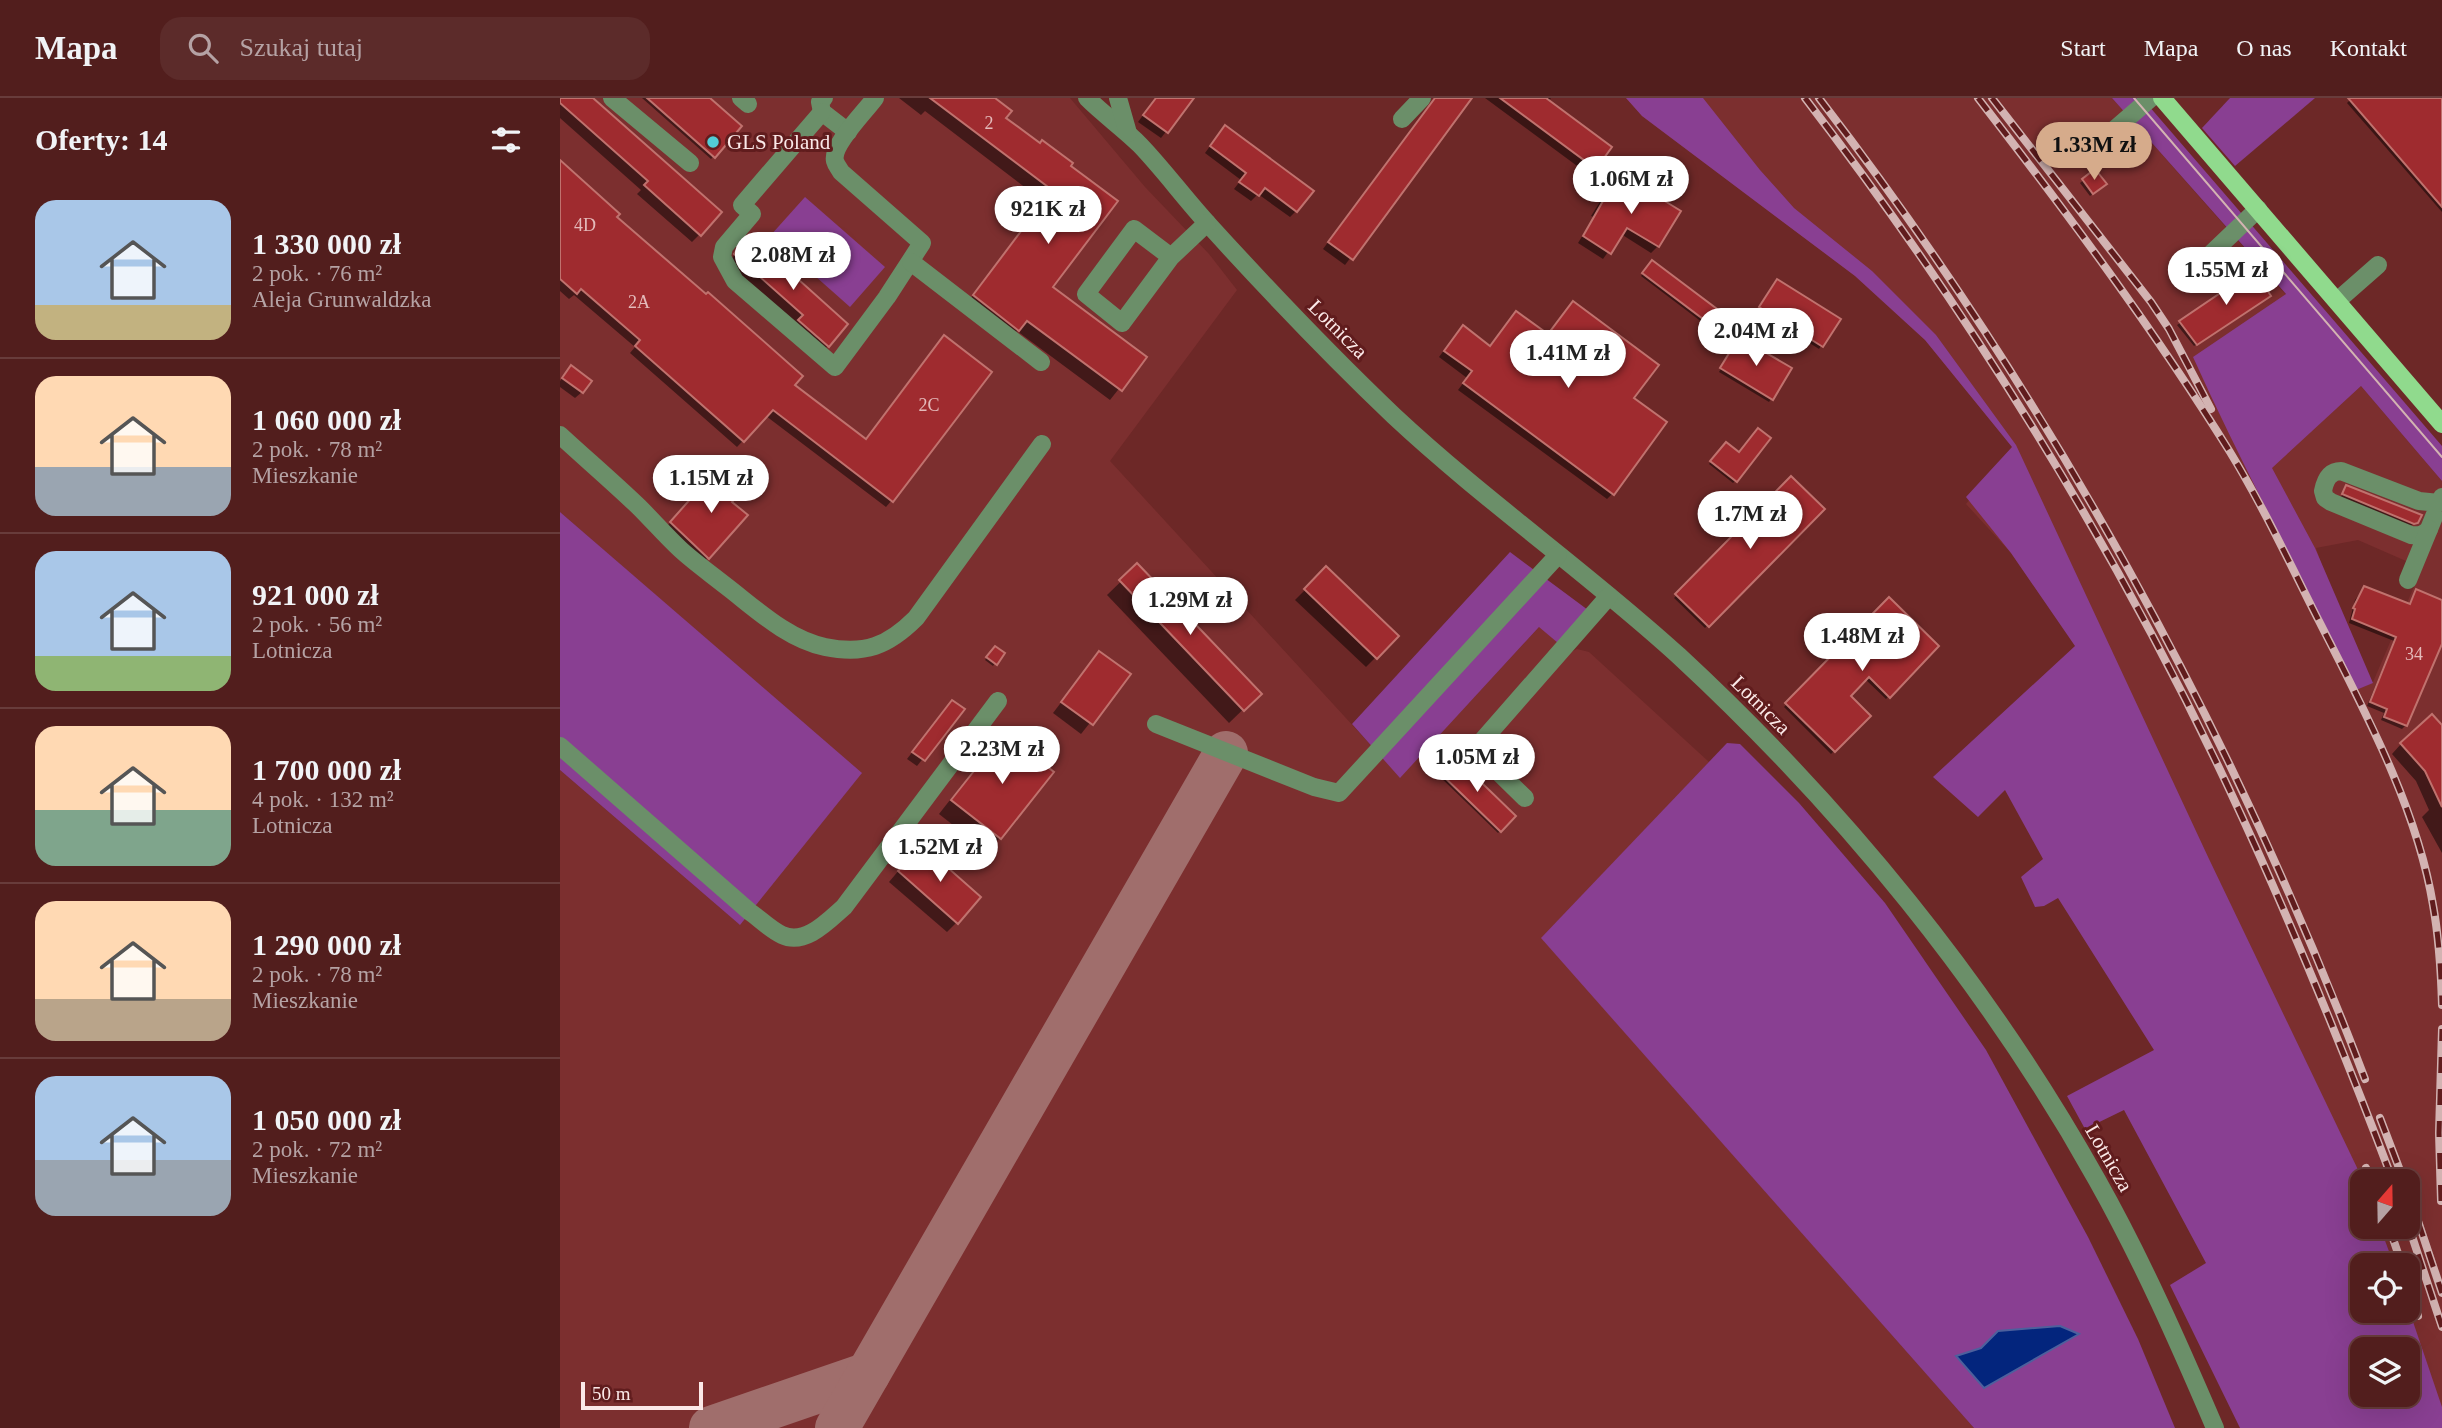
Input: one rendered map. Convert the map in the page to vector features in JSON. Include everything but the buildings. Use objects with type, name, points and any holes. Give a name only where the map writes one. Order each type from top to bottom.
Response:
[{"type":"main road","points":[[2162,98],[2442,424]]},
{"type":"street","points":[[612,98],[690,163]]},
{"type":"street","points":[[848,132],[823,105],[742,205],[752,214],[724,247],[722,257],[735,281],[835,367],[922,243],[841,172],[835,162],[835,152],[875,98]]},
{"type":"street","name":"Lotnicza","points":[[1087,98],[1107,118],[1128,133],[1312,336],[1396,418],[1475,488],[1609,596],[1703,680],[1817,795],[1869,853],[2007,1034],[2091,1169],[2151,1282],[2215,1428]]},
{"type":"street","name":"Lotnicza","points":[[1118,98],[1128,133]]},
{"type":"street","points":[[1402,119],[1422,98]]},
{"type":"street","points":[[2100,142],[2151,98]]},
{"type":"street","points":[[2194,270],[2258,209]]},
{"type":"street","points":[[1171,257],[1134,229],[1086,294],[1122,323],[1171,257],[1207,223]]},
{"type":"street","points":[[911,262],[1041,362]]},
{"type":"street","points":[[2337,301],[2378,265]]},
{"type":"street","points":[[560,435],[640,508],[680,550],[766,617],[807,641],[823,647],[850,650],[877,646],[889,641],[916,618],[1042,444]]},
{"type":"street","points":[[2408,580],[2441,500],[2419,501],[2341,471],[2334,471],[2325,482],[2323,495],[2331,502],[2411,535],[2422,535],[2429,528]]},
{"type":"street","points":[[1156,724],[1314,788],[1339,793],[1558,555]]},
{"type":"street","points":[[1525,798],[1475,749],[1609,596]]},
{"type":"street","points":[[560,746],[750,912],[782,935],[796,937],[819,929],[844,907],[998,701]]},
{"type":"shaded area","points":[[560,98],[1070,98],[1145,187],[1209,254],[1237,290],[1110,461],[1400,777],[1540,626],[1569,653],[1577,649],[1589,652],[1709,762],[1542,938],[1974,1428],[560,1428],[560,770],[739,924],[861,774],[560,512]]},
{"type":"shaded area","points":[[1626,98],[2112,98],[2286,295],[2271,467],[2361,386],[2442,481],[2442,1428],[2420,1377],[2420,1337],[2408,1337],[2408,1323],[2420,1323],[2420,1253],[2365,1253],[2359,1239],[2420,1239],[2420,1169],[2350,1169],[2350,1221],[2076,646],[2011,553],[1966,504],[2012,447],[1925,340],[1855,276],[1642,116]],"holes":[[[2358,540],[2422,568],[2373,682],[2363,687],[2316,548]]]},
{"type":"shaded area","points":[[1626,98],[1703,98],[1794,208],[1872,271],[1936,335],[2016,445],[2357,1169],[2350,1169],[2350,1239],[2384,1239],[2390,1253],[2350,1253],[2350,1323],[2413,1323],[2418,1337],[2350,1337],[2350,1407],[2420,1407],[2420,1342],[2442,1407],[2442,1428],[2240,1428],[2170,1285],[2206,1263],[2124,1110],[2085,1129],[2067,1096],[2154,1050],[2058,898],[2044,906],[2035,907],[2021,877],[2043,859],[2005,790],[1978,817],[1933,777],[2075,646],[2011,553],[1966,497],[2012,447],[1925,340],[1855,276],[1642,116]]},
{"type":"shaded area","points":[[2112,98],[2142,98],[2442,446],[2442,481],[2361,386],[2272,468],[2315,548],[2373,683],[2356,690],[2193,357],[2286,294]]},
{"type":"shaded area","points":[[2230,98],[2315,98],[2235,166],[2202,128]]},
{"type":"shaded area","points":[[805,197],[885,267],[850,307],[770,236]]},
{"type":"shaded area","points":[[560,512],[862,773],[740,925],[560,770]]},
{"type":"shaded area","points":[[1510,552],[1588,610],[1558,643],[1539,627],[1400,778],[1352,724]]},
{"type":"shaded area","points":[[1727,743],[1740,744],[1799,803],[1885,903],[1986,1050],[2088,1237],[2138,1339],[2175,1428],[1974,1428],[1541,938]]},
{"type":"shaded area","points":[[2060,1326],[2079,1334],[1984,1388],[1956,1356],[1981,1348],[1998,1331]]},
{"type":"taxiway","points":[[837,1428],[1226,753]]},
{"type":"taxiway","points":[[711,1428],[868,1374]]},
{"type":"tram line","points":[[2134,98],[2442,457]]},
{"type":"railway","points":[[1805,98],[1924,262],[1981,347],[2089,521],[2139,610],[2186,700],[2274,887],[2388,1169]]},
{"type":"railway","points":[[1819,98],[1903,211],[1982,327],[2057,447],[2128,569],[2194,693],[2256,820],[2313,949],[2365,1079]]},
{"type":"railway","points":[[1978,98],[2077,228],[2171,361],[2230,452],[2276,535],[2370,723],[2402,795],[2425,868],[2435,917],[2442,1005]]},
{"type":"railway","points":[[1992,98],[2151,302],[2169,329],[2211,409]]},
{"type":"railway","points":[[2441,1201],[2439,1133],[2442,1029]]},
{"type":"railway","points":[[2380,1118],[2399,1169]]},
{"type":"railway","points":[[2420,1227],[2442,1293]]},
{"type":"railway","points":[[2393,1239],[2398,1253]]},
{"type":"railway","points":[[2413,1239],[2442,1327]]},
{"type":"place","name":"GLS Poland","points":[[713,142]]}]
